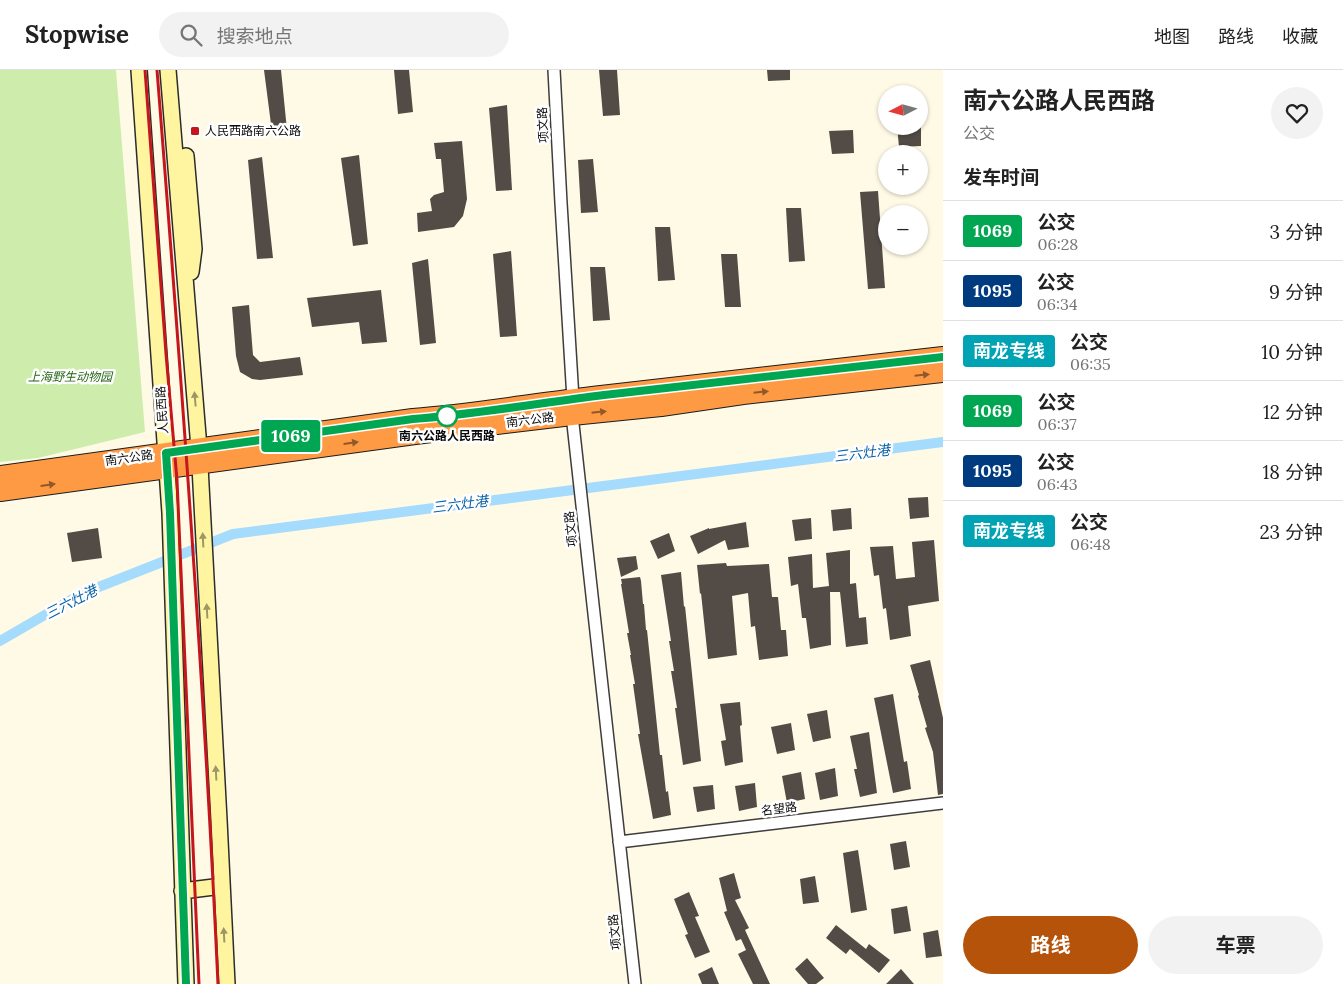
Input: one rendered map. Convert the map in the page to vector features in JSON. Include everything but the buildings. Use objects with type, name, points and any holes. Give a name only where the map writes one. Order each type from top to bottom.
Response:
[{"type":"highway","name":"南六公路","points":[[573,407],[742,379],[943,357]]},
{"type":"highway","name":"南六公路","points":[[0,476],[199,456],[413,419],[573,407],[661,406],[743,394],[943,372]]},
{"type":"highway","name":"南六公路","points":[[0,491],[164,459]]},
{"type":"main road","name":"人民西路","points":[[131,70],[143,222],[151,361],[164,459]]},
{"type":"main road","name":"人民西路","points":[[139,70],[164,459]]},
{"type":"main road","points":[[168,70],[199,456],[227,984]]},
{"type":"main road","points":[[179,70],[194,249],[187,306]]},
{"type":"main road","points":[[164,459],[170,513],[186,984]]},
{"type":"main road","points":[[182,890],[222,886]]},
{"type":"street","name":"项文路","points":[[554,70],[573,407],[583,516],[634,984]]},
{"type":"street","name":"名望路","points":[[619,842],[943,803]]},
{"type":"green space","name":"上海野生动物园","points":[[0,70],[116,70],[145,432],[38,458],[0,462]]},
{"type":"waterway","name":"三六灶港","points":[[0,641],[81,594],[233,534],[943,442]]},
{"type":"railway","points":[[145,70],[177,480],[199,984]]},
{"type":"railway","points":[[157,70],[191,527],[206,755],[218,984]]},
{"type":"bus line","name":"1069","points":[[186,984],[170,513],[166,453],[573,399],[943,357]]},
{"type":"place","name":"人民西路南六公路","points":[[195,131]]},
{"type":"place","name":"南六公路人民西路","points":[[447,416]]}]
